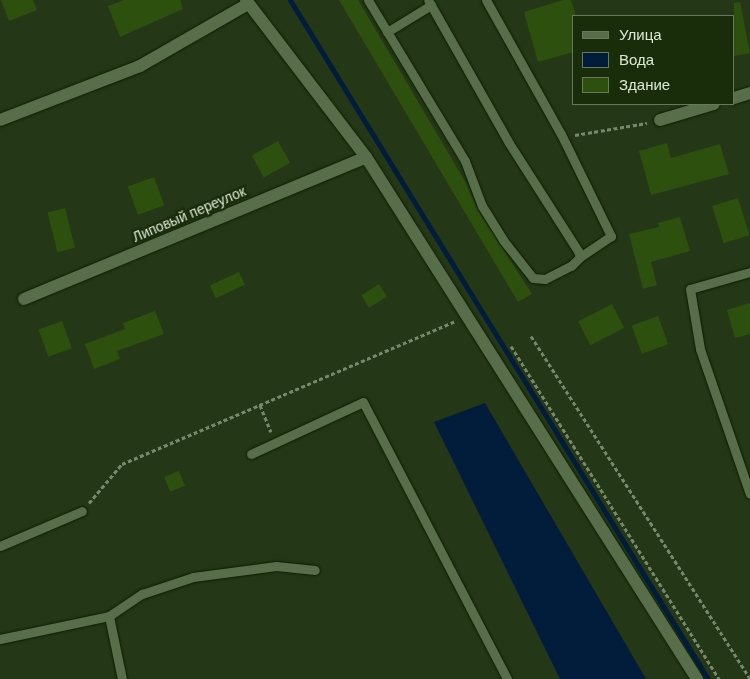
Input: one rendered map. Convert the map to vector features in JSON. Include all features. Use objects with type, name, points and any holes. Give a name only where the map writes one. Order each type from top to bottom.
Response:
[{"type":"street","points":[[0,120],[140,66],[247,2],[366,157],[697,679]]},
{"type":"street","points":[[735,98],[750,93]]},
{"type":"street","points":[[660,120],[711,105]]},
{"type":"street","name":"Липовый переулок","points":[[24,299],[366,157]]},
{"type":"lane","points":[[368,0],[465,161],[482,206],[523,269],[533,278],[545,279],[571,266],[580,257],[611,236],[561,134],[486,0]]},
{"type":"lane","points":[[387,32],[429,3],[509,143],[580,257]]},
{"type":"lane","points":[[750,272],[690,289],[700,349],[750,494]]},
{"type":"lane","points":[[251,454],[274,441],[363,402],[507,679]]},
{"type":"lane","points":[[0,546],[82,511]]},
{"type":"lane","points":[[0,639],[109,616],[142,594],[193,577],[276,566],[315,570]]},
{"type":"lane","points":[[109,616],[122,679]]},
{"type":"path","points":[[561,134],[578,135],[660,120]]},
{"type":"path","points":[[82,511],[122,464],[467,316]]},
{"type":"path","points":[[531,336],[750,679]]},
{"type":"path","points":[[511,346],[719,679]]},
{"type":"path","points":[[260,405],[274,441]]},
{"type":"water","points":[[485,403],[646,679],[560,679],[434,422]]},
{"type":"building","points":[[1,0],[33,0],[37,10],[9,21]]},
{"type":"building","points":[[124,0],[180,0],[183,9],[120,37],[108,6]]},
{"type":"building","points":[[339,0],[358,0],[466,183],[477,209],[532,294],[518,302]]},
{"type":"building","points":[[563,0],[571,0],[576,15],[572,15],[572,53],[538,62],[524,12]]},
{"type":"building","points":[[740,2],[750,53],[735,56],[735,15],[734,3]]},
{"type":"building","points":[[278,141],[290,163],[264,177],[252,156]]},
{"type":"building","points":[[667,143],[671,158],[720,144],[729,174],[651,195],[639,151]]},
{"type":"building","points":[[154,177],[164,205],[138,215],[128,187]]},
{"type":"building","points":[[738,198],[749,235],[724,243],[712,206]]},
{"type":"building","points":[[65,208],[75,248],[57,252],[48,212]]},
{"type":"building","points":[[680,217],[690,251],[651,262],[657,285],[643,289],[629,234],[659,227],[658,223]]},
{"type":"building","points":[[239,272],[245,285],[216,298],[210,286]]},
{"type":"building","points":[[379,284],[387,297],[369,308],[361,295]]},
{"type":"building","points":[[750,303],[750,334],[735,338],[727,310]]},
{"type":"building","points":[[612,304],[624,328],[590,345],[578,321]]},
{"type":"building","points":[[155,311],[164,334],[117,351],[120,359],[94,369],[85,344],[125,329],[123,323]]},
{"type":"building","points":[[658,316],[668,344],[642,354],[632,326]]},
{"type":"building","points":[[62,321],[72,348],[48,357],[39,330]]},
{"type":"building","points":[[179,471],[185,486],[170,492],[164,477]]},
{"type":"waterway","points":[[290,0],[708,679]]}]
